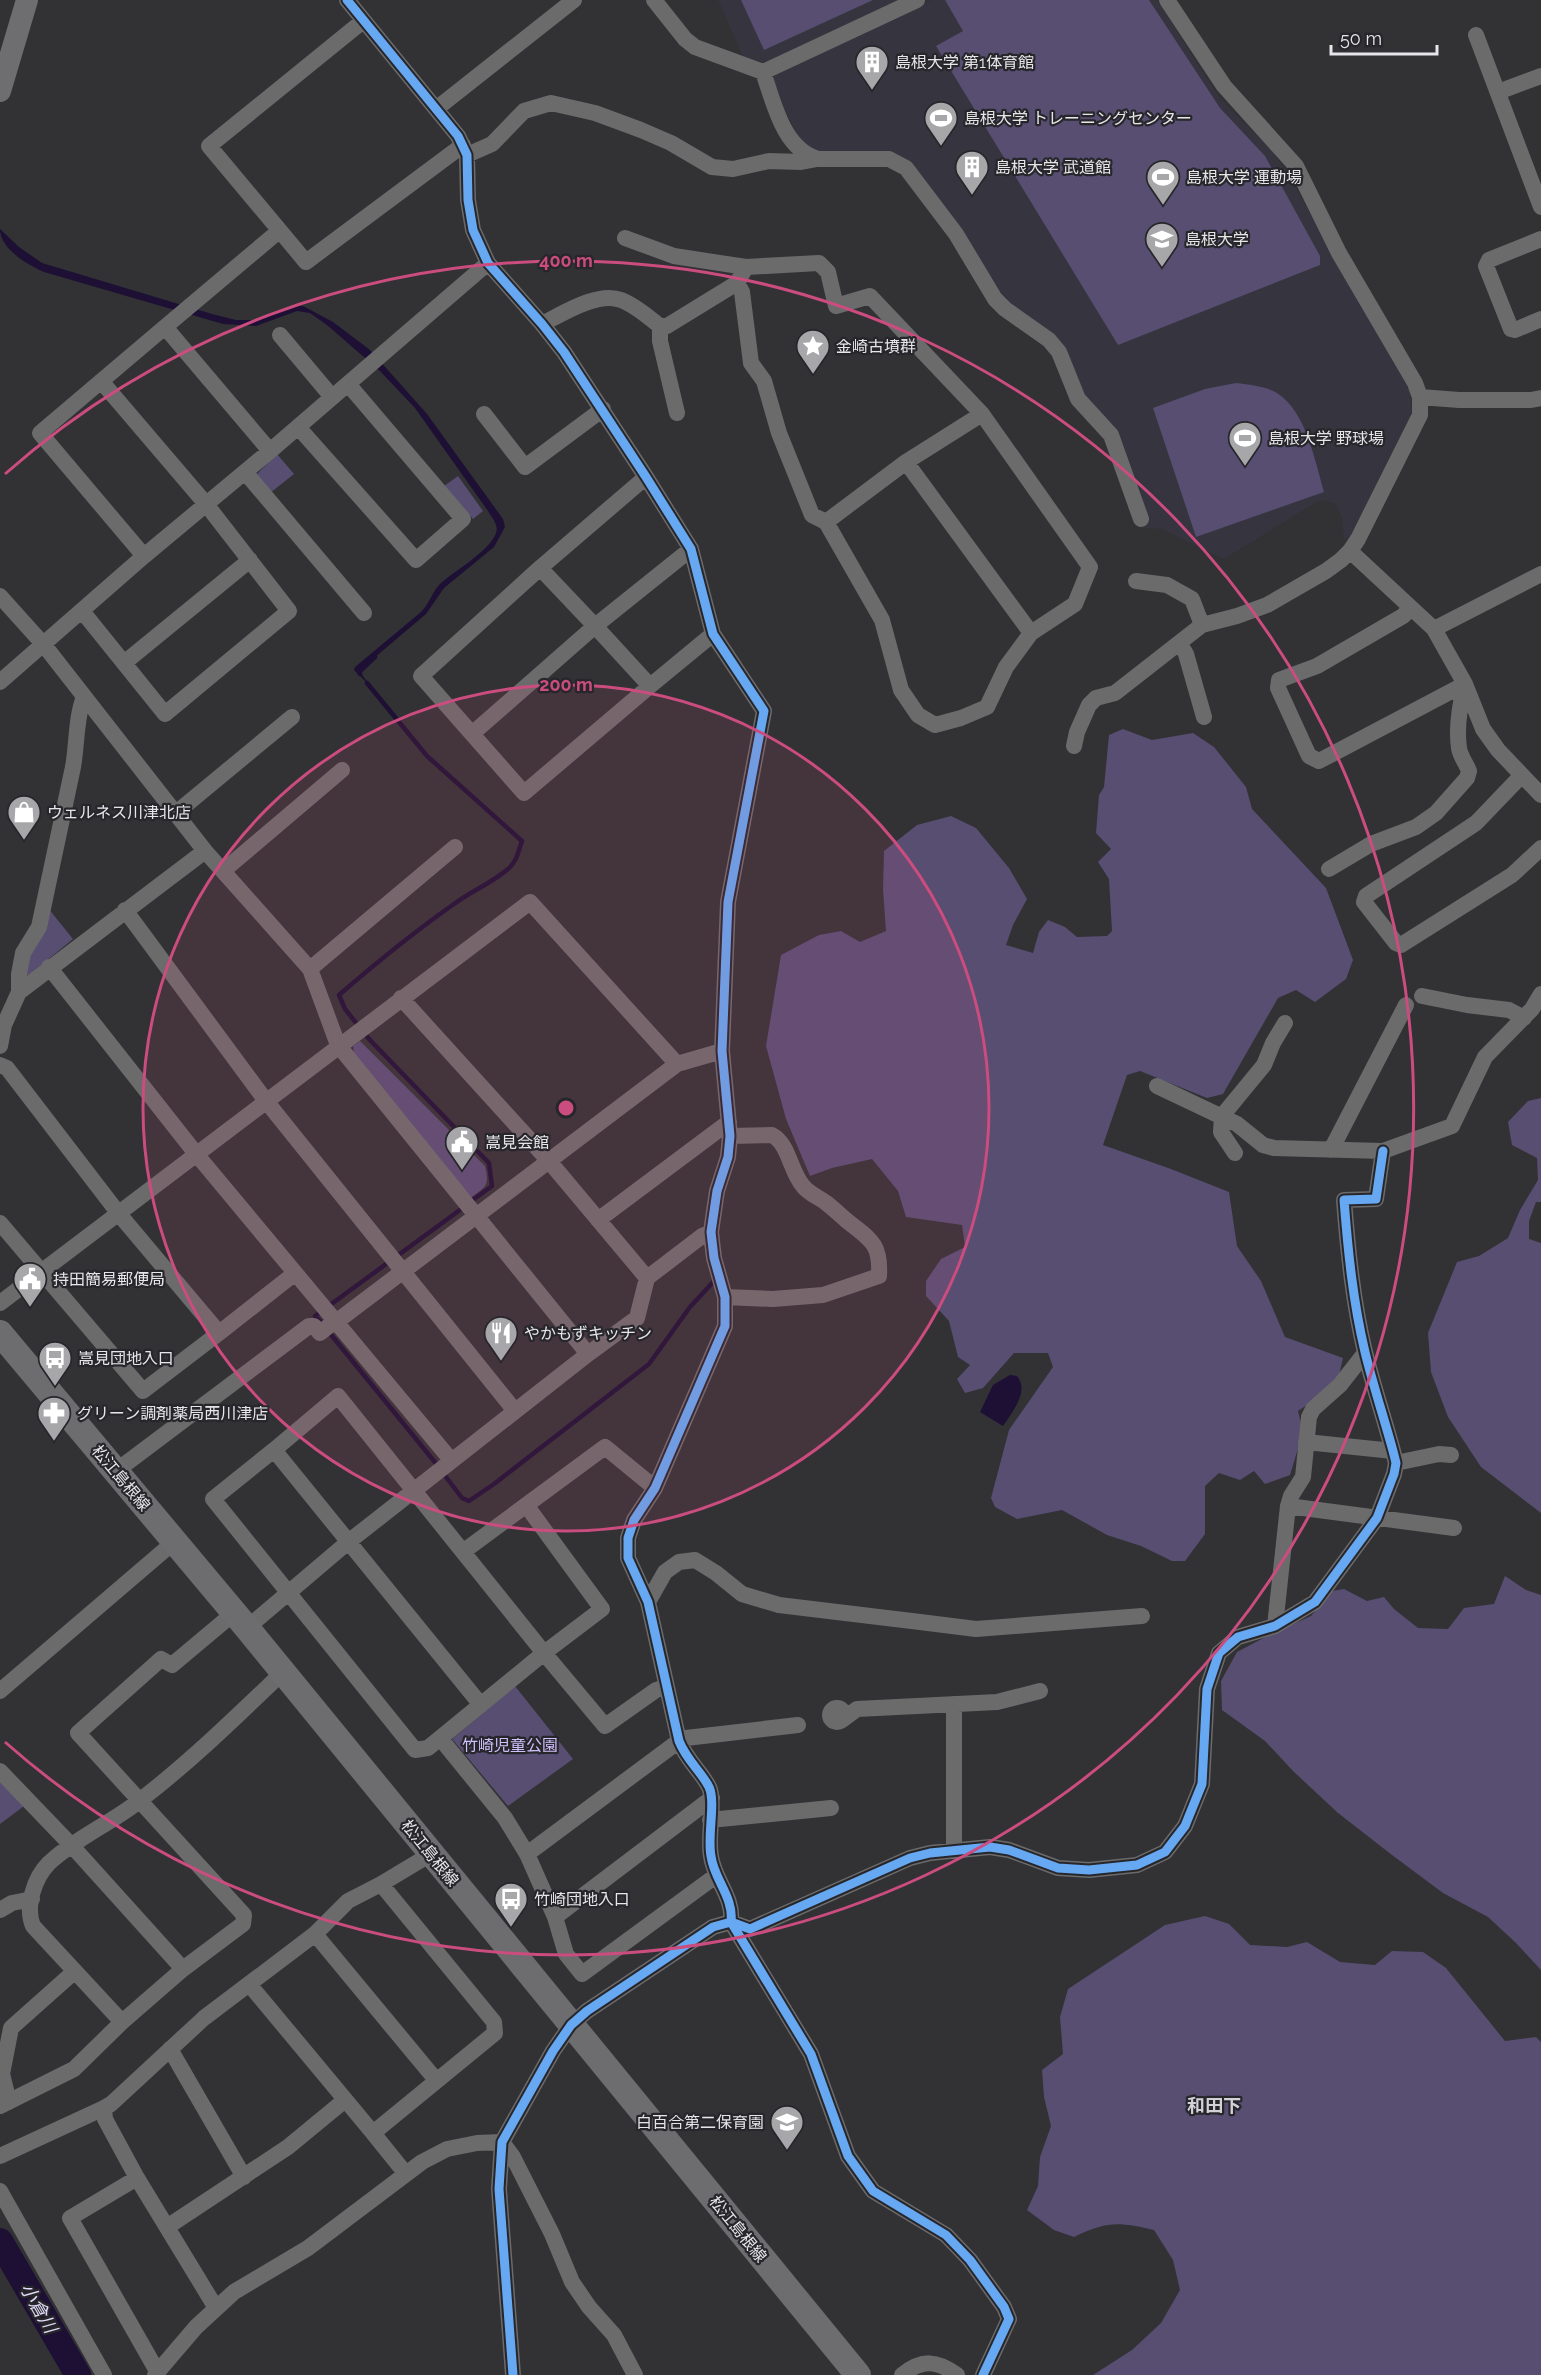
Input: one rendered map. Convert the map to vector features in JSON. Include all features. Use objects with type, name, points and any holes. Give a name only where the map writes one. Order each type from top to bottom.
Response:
[{"type":"main road","name":"松江島根線","points":[[0,1333],[240,1621],[858,2375]]},
{"type":"street","points":[[2,78],[27,0]]},
{"type":"street","points":[[347,0],[436,109],[465,150],[472,222],[479,246],[488,263],[542,324],[603,409],[691,549],[714,634],[764,711],[728,902],[722,1051],[729,1129],[728,1157],[717,1191],[711,1232],[714,1258],[725,1297],[725,1326],[655,1488],[634,1520],[628,1538],[628,1558],[648,1602],[659,1647],[665,1687],[679,1741],[684,1755],[706,1782],[712,1798],[710,1850],[717,1875],[730,1902],[730,1922],[811,2054],[848,2156],[860,2173],[873,2191],[946,2235],[970,2260],[1004,2307],[1009,2319],[983,2375]]},
{"type":"street","points":[[436,109],[574,0]]},
{"type":"street","points":[[654,0],[685,39],[695,47],[763,72],[917,0]]},
{"type":"street","points":[[1074,746],[1077,732],[1089,705],[1096,698],[1115,693],[1202,625],[1267,605],[1341,560],[1358,539],[1420,415],[1420,397],[1415,383],[1338,253],[1296,166],[1224,86],[1167,0]]},
{"type":"street","points":[[363,21],[209,146],[306,262],[465,150],[485,148],[500,138],[524,111],[551,103],[595,113],[641,130],[671,143],[712,167],[733,169],[769,161],[889,159],[906,168],[956,234],[996,299],[1005,309],[1049,340],[1059,352],[1078,399],[1112,435],[1141,519]]},
{"type":"street","points":[[1476,35],[1541,207]]},
{"type":"street","points":[[763,72],[779,117],[790,138],[808,156],[818,159]]},
{"type":"street","points":[[1498,92],[1541,76]]},
{"type":"street","points":[[144,556],[40,433],[279,231]]},
{"type":"street","points":[[626,238],[674,256],[746,267],[819,263],[828,272],[836,306],[870,296],[982,414],[1090,567],[1075,604],[1031,633],[1006,667],[987,707],[961,718],[935,725],[918,715],[901,690],[882,620],[826,522],[812,515],[779,433],[764,381],[751,363],[742,292],[737,283]]},
{"type":"street","points":[[1541,239],[1489,260],[1486,266],[1511,329],[1515,330],[1541,319]]},
{"type":"street","points":[[0,682],[488,263]]},
{"type":"street","points":[[542,324],[583,303],[612,297],[622,300],[660,326],[667,326],[737,283],[746,267]]},
{"type":"street","points":[[660,326],[660,341],[677,413]]},
{"type":"street","points":[[165,327],[270,451]]},
{"type":"street","points":[[280,335],[332,397]]},
{"type":"street","points":[[82,611],[165,714],[290,611],[206,504],[101,381]]},
{"type":"street","points":[[298,427],[416,560],[464,519],[348,384]]},
{"type":"street","points":[[1420,397],[1459,400],[1541,398]]},
{"type":"street","points":[[484,414],[525,467],[603,409]]},
{"type":"street","points":[[826,522],[906,462],[982,414]]},
{"type":"street","points":[[906,462],[1031,633]]},
{"type":"street","points":[[245,472],[364,613]]},
{"type":"street","points":[[646,477],[540,568],[421,676],[524,793],[714,634]]},
{"type":"street","points":[[472,733],[595,626],[691,549]]},
{"type":"street","points":[[1350,551],[1434,629],[1466,684],[1483,729],[1498,750],[1541,795]]},
{"type":"street","points":[[124,663],[250,560]]},
{"type":"street","points":[[540,568],[650,686]]},
{"type":"street","points":[[1434,629],[1541,574]]},
{"type":"street","points":[[1136,581],[1167,585],[1192,600],[1202,625]]},
{"type":"street","points":[[0,596],[44,645],[205,851],[310,969],[338,1045],[588,1354]]},
{"type":"street","points":[[1411,608],[1403,616],[1317,666],[1279,680],[1278,688],[1309,756],[1319,761],[1466,684]]},
{"type":"street","points":[[1180,644],[1186,654],[1204,717]]},
{"type":"street","points":[[1329,869],[1371,844],[1401,834],[1426,820],[1436,813],[1467,778],[1469,771],[1460,754],[1459,745],[1460,705],[1466,684]]},
{"type":"street","points":[[0,1046],[4,1026],[19,992],[19,974],[23,953],[39,927],[73,767],[80,707],[84,697]]},
{"type":"street","points":[[176,813],[292,717]]},
{"type":"street","points":[[223,871],[342,770]]},
{"type":"street","points":[[1522,775],[1476,823],[1366,896],[1364,902],[1396,943],[1401,945],[1512,875],[1541,848]]},
{"type":"street","points":[[310,969],[455,847]]},
{"type":"street","points":[[19,992],[205,851]]},
{"type":"street","points":[[0,1303],[197,1155],[352,1034],[530,902],[677,1064]]},
{"type":"street","points":[[125,910],[266,1101],[515,1411]]},
{"type":"street","points":[[49,967],[329,1320],[451,1460]]},
{"type":"street","points":[[1157,1086],[1237,1124],[1263,1145],[1274,1148],[1383,1151],[1452,1126],[1485,1057],[1524,1018],[1541,994]]},
{"type":"street","points":[[1422,996],[1509,1010],[1524,1018]]},
{"type":"street","points":[[401,998],[549,1161],[647,1278]]},
{"type":"street","points":[[1331,1150],[1406,1005]]},
{"type":"street","points":[[1235,1153],[1220,1129],[1222,1116],[1264,1065],[1285,1023]]},
{"type":"street","points":[[116,1471],[309,1326],[314,1326],[320,1333],[329,1320],[469,1209],[549,1161],[677,1064],[722,1051]]},
{"type":"street","points":[[0,1065],[7,1068],[119,1214],[219,1333]]},
{"type":"street","points":[[598,1220],[729,1129],[772,1135],[783,1145],[795,1176],[804,1188],[836,1210],[874,1242],[880,1265],[879,1276],[824,1295],[773,1299],[725,1297]]},
{"type":"street","points":[[513,2375],[499,2189],[502,2142],[553,2050],[571,2025],[587,2011],[719,1924],[730,1922],[750,1929],[896,1863],[930,1853],[990,1847],[1009,1850],[1045,1865],[1071,1870],[1137,1865],[1165,1852],[1185,1826],[1203,1784],[1207,1689],[1219,1653],[1238,1637],[1275,1626],[1315,1602],[1377,1518],[1394,1474],[1394,1457],[1365,1353],[1348,1251],[1344,1200],[1376,1199],[1383,1151]]},
{"type":"street","points":[[0,1223],[143,1391],[294,1274]]},
{"type":"street","points":[[75,1971],[11,2028],[2,2074],[5,2104],[74,2069],[122,2022],[183,1969],[243,1924],[244,1914],[78,1733],[160,1659],[172,1665],[287,1592],[451,1460],[637,1318],[647,1278],[702,1236],[711,1232]]},
{"type":"street","points":[[1275,1626],[1288,1506],[1291,1496],[1303,1477],[1309,1417],[1313,1409],[1340,1386],[1365,1353]]},
{"type":"street","points":[[526,1506],[602,1609],[544,1653],[428,1748],[414,1750],[213,1499],[338,1396],[544,1653],[605,1726],[656,1690],[665,1687]]},
{"type":"street","points":[[1306,1442],[1394,1457],[1451,1455]]},
{"type":"street","points":[[464,1551],[605,1447],[655,1488]]},
{"type":"street","points":[[274,1450],[347,1543],[481,1705]]},
{"type":"street","points":[[1288,1506],[1454,1528]]},
{"type":"street","points":[[0,1691],[174,1542]]},
{"type":"street","points":[[648,1602],[665,1572],[679,1562],[695,1560],[716,1573],[741,1594],[779,1605],[976,1629],[1142,1616]]},
{"type":"street","points":[[122,2022],[33,1926],[29,1916],[38,1881],[48,1864],[141,1800],[184,1765],[282,1673]]},
{"type":"street","points":[[842,1720],[857,1708],[997,1702],[1040,1691]]},
{"type":"street","points":[[954,1704],[954,1851]]},
{"type":"street","points":[[527,1854],[679,1741],[686,1738],[798,1725]]},
{"type":"street","points":[[440,1737],[505,1818],[527,1854],[555,1917],[566,1954],[582,1974],[717,1875]]},
{"type":"street","points":[[0,1771],[72,1846],[183,1969]]},
{"type":"street","points":[[555,1917],[712,1798]]},
{"type":"street","points":[[710,1820],[831,1808]]},
{"type":"street","points":[[0,2156],[111,2104],[204,2018],[315,1934],[348,1901],[430,1854]]},
{"type":"street","points":[[373,2133],[495,2033],[494,2022],[381,1884]]},
{"type":"street","points":[[0,1910],[12,1903],[32,1899]]},
{"type":"street","points":[[315,1934],[436,2080]]},
{"type":"street","points":[[249,1984],[405,2174]]},
{"type":"street","points":[[170,2049],[244,2177]]},
{"type":"street","points":[[167,2227],[288,2147],[345,2100]]},
{"type":"street","points":[[104,2108],[105,2119],[137,2178],[216,2308]]},
{"type":"street","points":[[137,2178],[70,2218],[156,2373],[196,2327],[234,2292],[308,2248],[422,2162],[447,2149],[477,2143],[502,2142]]},
{"type":"street","points":[[502,2142],[513,2157],[552,2234],[572,2282],[589,2307],[614,2335],[635,2375]]},
{"type":"street","points":[[0,2191],[104,2375]]},
{"type":"street","points":[[902,2375],[913,2367],[928,2361],[947,2367],[957,2375]]},
{"type":"shaded area","points":[[718,0],[906,0],[766,63],[743,57]]},
{"type":"shaded area","name":"島根大学","points":[[931,0],[1157,0],[1219,97],[1272,151],[1288,174],[1410,391],[1412,415],[1352,535],[1344,540],[1342,517],[1334,503],[1320,500],[1224,559],[1162,529],[1143,528],[1145,508],[1125,450],[1113,424],[1091,405],[1082,391],[1006,303],[908,161],[819,152],[803,143],[788,117],[772,79],[774,76]]},
{"type":"shaded area","points":[[0,229],[19,247],[42,263],[212,314],[236,320],[254,320],[295,306],[303,306],[333,322],[370,350],[427,414],[503,519],[505,527],[494,547],[444,588],[426,614],[361,669],[360,672],[371,687],[354,670],[355,667],[421,612],[440,584],[487,547],[497,530],[488,511],[415,408],[380,371],[310,313],[297,311],[256,326],[223,324],[44,272],[23,261],[10,250],[1,236]]},
{"type":"shaded area","points":[[1010,1375],[1017,1376],[1022,1388],[1015,1408],[1003,1426],[980,1412],[993,1385]]},
{"type":"green space","points":[[741,0],[873,0],[764,50]]},
{"type":"green space","name":"島根大学 運動場","points":[[945,0],[1149,0],[1220,108],[1265,156],[1320,256],[1320,265],[1118,345],[936,46],[963,31]]},
{"type":"green space","name":"島根大学 野球場","points":[[1236,383],[1268,389],[1287,401],[1308,438],[1324,492],[1196,537],[1153,408],[1205,389]]},
{"type":"green space","points":[[277,454],[294,474],[270,493],[255,476]]},
{"type":"green space","points":[[458,476],[483,511],[473,519],[444,486]]},
{"type":"green space","points":[[1123,729],[1152,740],[1193,733],[1214,747],[1246,787],[1252,809],[1326,888],[1353,960],[1346,979],[1315,1002],[1296,990],[1278,998],[1223,1094],[1207,1098],[1140,1071],[1127,1075],[1103,1145],[1229,1192],[1237,1246],[1261,1281],[1285,1337],[1343,1358],[1337,1385],[1298,1411],[1303,1432],[1290,1475],[1265,1484],[1254,1471],[1240,1480],[1219,1473],[1205,1486],[1205,1534],[1185,1561],[1172,1561],[1141,1546],[1107,1535],[1062,1510],[1017,1519],[995,1507],[991,1498],[1009,1430],[1053,1367],[1048,1353],[1014,1353],[983,1388],[965,1393],[957,1379],[970,1365],[958,1357],[949,1321],[926,1296],[926,1281],[941,1259],[965,1247],[962,1225],[906,1217],[898,1191],[872,1159],[832,1168],[810,1176],[786,1119],[766,1046],[781,955],[819,935],[841,931],[860,942],[886,931],[883,889],[884,851],[917,825],[951,816],[976,828],[1009,868],[1027,899],[1013,925],[1006,945],[1033,953],[1039,932],[1048,920],[1065,927],[1077,937],[1107,936],[1112,931],[1109,879],[1098,862],[1111,849],[1096,833],[1099,795],[1104,787],[1109,735]]},
{"type":"green space","points":[[48,908],[73,939],[29,975],[24,976],[25,969]]},
{"type":"green space","points":[[360,1041],[485,1166],[487,1182],[480,1191],[470,1198],[354,1057],[353,1046]]},
{"type":"green space","points":[[1541,1098],[1541,1202],[1536,1202],[1529,1221],[1529,1239],[1541,1243],[1541,1513],[1481,1467],[1448,1417],[1431,1372],[1428,1333],[1457,1262],[1479,1256],[1508,1238],[1520,1210],[1538,1180],[1537,1158],[1512,1145],[1508,1122],[1528,1101]]},
{"type":"green space","points":[[1505,1576],[1526,1590],[1541,1595],[1541,1970],[1488,1917],[1443,1893],[1338,1813],[1265,1741],[1222,1710],[1221,1681],[1237,1652],[1311,1616],[1332,1591],[1344,1589],[1367,1601],[1384,1597],[1394,1609],[1418,1628],[1448,1629],[1464,1608],[1494,1604]]},
{"type":"green space","name":"竹崎児童公園","points":[[515,1686],[573,1759],[508,1806],[452,1739]]},
{"type":"green space","points":[[0,1780],[24,1806],[0,1824]]},
{"type":"green space","points":[[1205,1916],[1229,1924],[1250,1945],[1287,1947],[1307,1942],[1340,1962],[1375,1965],[1392,1951],[1423,1952],[1446,1968],[1505,2041],[1536,2037],[1541,2042],[1541,2375],[1093,2375],[1132,2350],[1161,2323],[1180,2290],[1173,2260],[1154,2230],[1122,2224],[1096,2228],[1074,2237],[1054,2230],[1027,2210],[1038,2186],[1040,2157],[1051,2126],[1044,2097],[1042,2070],[1063,2054],[1060,2017],[1068,1989],[1165,1925]]},
{"type":"waterway","points":[[360,674],[359,672],[375,657]]},
{"type":"waterway","points":[[367,683],[427,756],[522,841],[515,860],[508,869],[424,926],[339,995],[345,1009],[369,1039],[489,1163],[492,1186],[470,1202]]},
{"type":"waterway","points":[[321,1322],[315,1316],[464,1207]]},
{"type":"waterway","points":[[443,1473],[462,1498],[469,1501],[494,1484],[649,1364],[690,1307],[715,1280]]},
{"type":"waterway","points":[[328,1331],[438,1466]]},
{"type":"waterway","name":"小倉川","points":[[0,2241],[78,2375]]},
{"type":"cycle path","points":[[347,0],[458,136],[467,155],[468,200],[473,230],[488,263],[564,352],[691,549],[713,634],[764,711],[728,902],[722,1051],[730,1136],[728,1157],[717,1191],[711,1232],[714,1258],[725,1297],[725,1326],[655,1488],[634,1520],[628,1538],[628,1558],[648,1602],[679,1741],[706,1781],[711,1793],[711,1856],[730,1905],[731,1922],[811,2054],[848,2156],[873,2191],[946,2235],[970,2260],[1004,2307],[1009,2319],[983,2375]]},
{"type":"cycle path","points":[[513,2375],[499,2189],[502,2142],[553,2051],[571,2025],[587,2011],[713,1927],[731,1922],[750,1929],[910,1858],[930,1853],[990,1847],[1009,1850],[1058,1868],[1089,1870],[1137,1865],[1165,1852],[1185,1826],[1202,1784],[1207,1689],[1219,1653],[1238,1637],[1275,1626],[1315,1602],[1377,1518],[1394,1474],[1396,1463],[1368,1364],[1357,1314],[1344,1200],[1376,1199],[1383,1151]]},
{"type":"place","name":"島根大学 第1体育館","points":[[872,91]]},
{"type":"place","name":"島根大学 トレーニングセンター","points":[[941,147]]},
{"type":"place","name":"島根大学 武道館","points":[[972,196]]},
{"type":"place","name":"島根大学 運動場","points":[[1163,206]]},
{"type":"place","name":"島根大学","points":[[1162,268]]},
{"type":"place","name":"金崎古墳群","points":[[813,375]]},
{"type":"place","name":"島根大学 野球場","points":[[1245,467]]},
{"type":"place","name":"ウェルネス川津北店","points":[[24,841]]},
{"type":"place","name":"嵩見会館","points":[[462,1171]]},
{"type":"place","name":"持田簡易郵便局","points":[[30,1308]]},
{"type":"place","name":"やかもずキッチン","points":[[501,1362]]},
{"type":"place","name":"嵩見団地入口","points":[[55,1387]]},
{"type":"place","name":"グリーン調剤薬局西川津店","points":[[54,1442]]},
{"type":"place","name":"竹崎団地入口","points":[[511,1928]]},
{"type":"place","name":"白百合第二保育園","points":[[787,2151]]},
{"type":"district","name":"和田下","points":[[1214,2105]]}]
